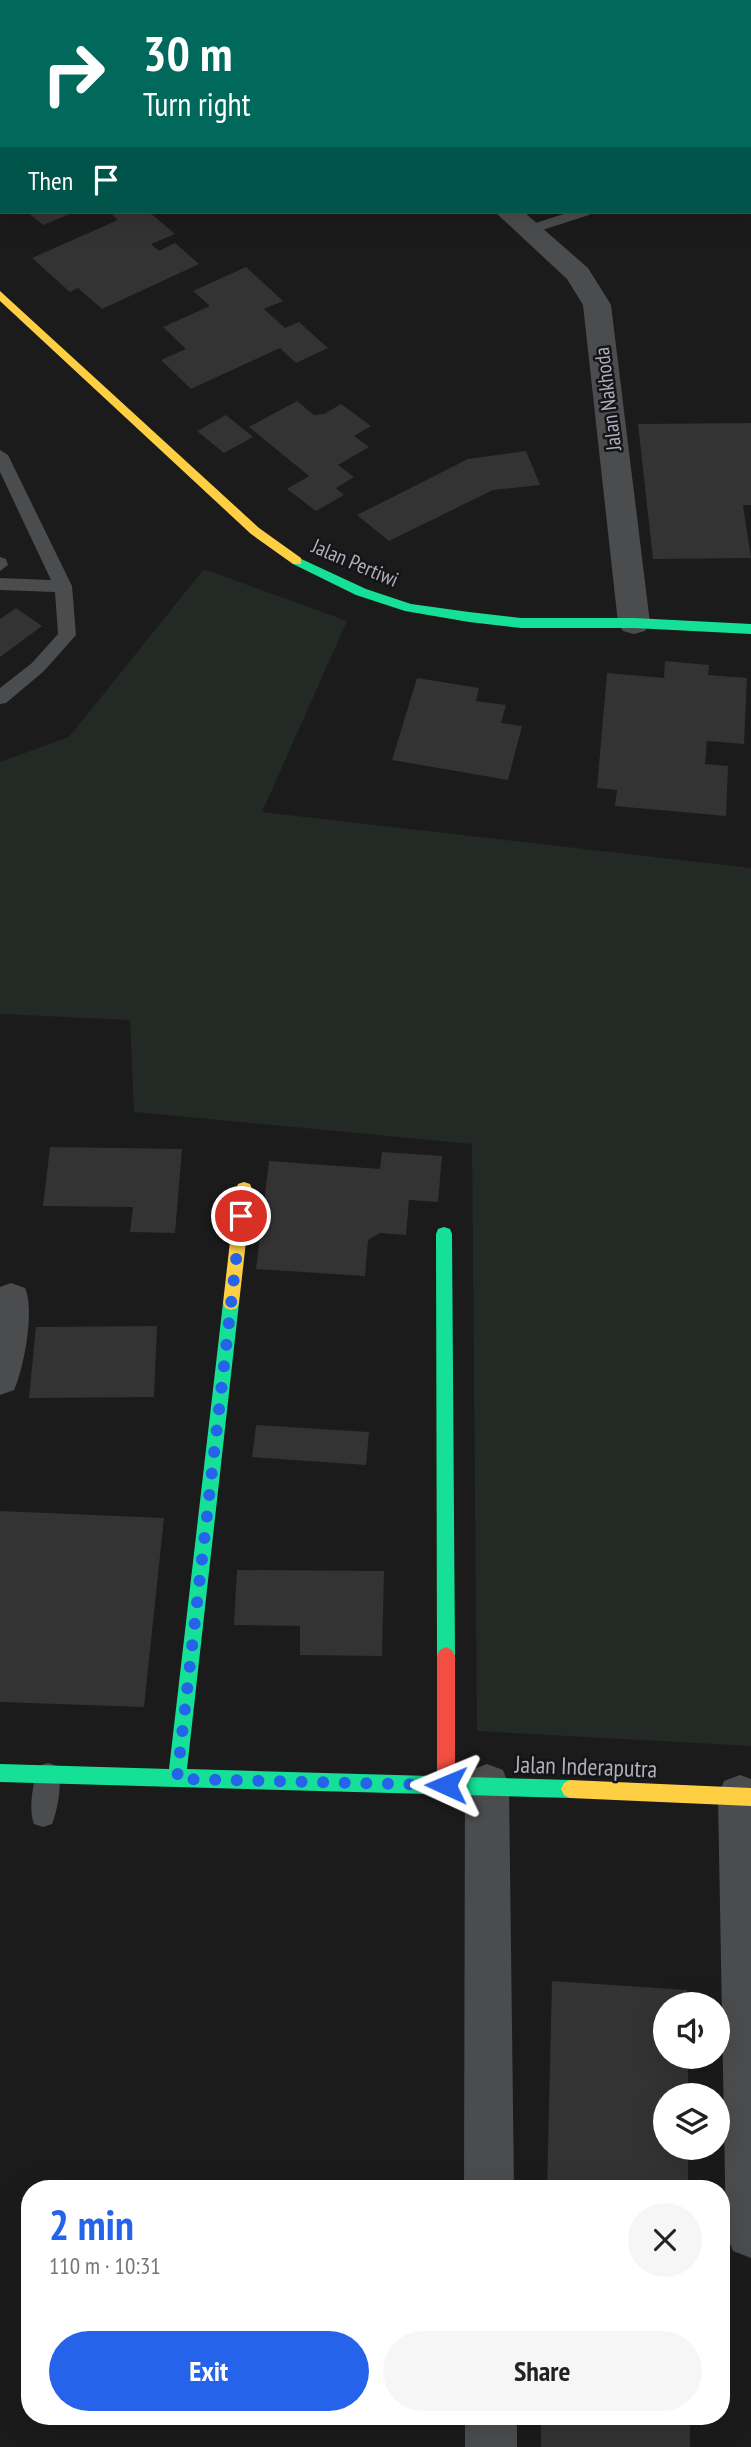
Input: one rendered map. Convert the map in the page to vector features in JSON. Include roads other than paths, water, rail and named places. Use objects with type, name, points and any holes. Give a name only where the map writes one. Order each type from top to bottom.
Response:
[{"type":"street","name":"Jalan Nakhoda","points":[[518,221],[578,274],[597,305],[634,623]]},
{"type":"street","name":"Jalan Pertiwi","points":[[0,295],[255,531],[305,567],[361,592],[410,608],[521,623],[634,623],[751,629]]},
{"type":"street","points":[[177,1779],[244,1189]]},
{"type":"street","points":[[444,1234],[467,1785],[489,2180]]},
{"type":"street","points":[[0,1377],[11,1300]]},
{"type":"street","name":"Jalan Inderaputra","points":[[0,1773],[467,1785],[746,1797]]},
{"type":"street","points":[[746,1797],[751,2232]]},
{"type":"street","points":[[491,2425],[491,2447]]},
{"type":"lane","points":[[518,221],[569,214]]},
{"type":"lane","points":[[0,455],[63,586],[67,635],[38,667],[0,698]]},
{"type":"lane","points":[[0,584],[63,586]]},
{"type":"lane","points":[[43,1815],[48,1775]]}]
